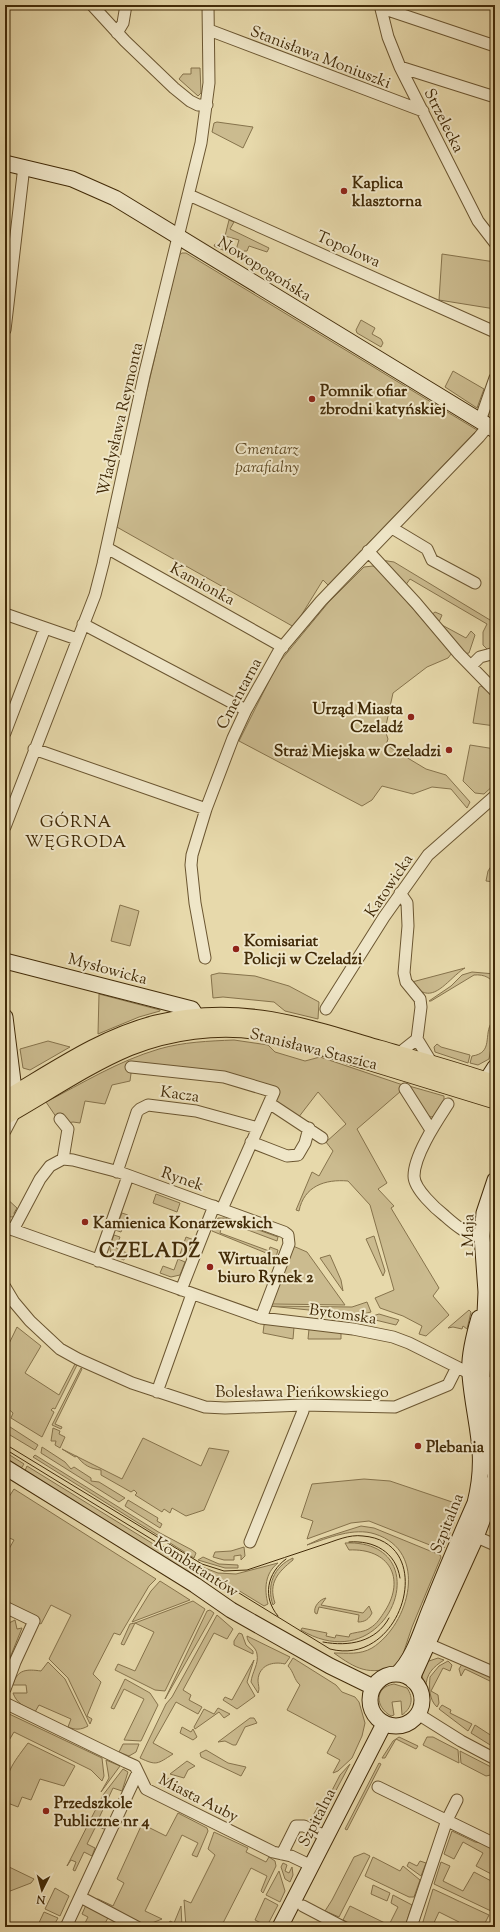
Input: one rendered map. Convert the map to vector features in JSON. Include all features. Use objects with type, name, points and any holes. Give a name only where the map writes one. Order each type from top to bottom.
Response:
[{"type":"main road","name":"Stanisława Staszica","points":[[10,1105],[104,1044],[156,1024],[197,1017],[235,1016],[262,1018],[306,1028],[433,1065],[492,1077]]},
{"type":"main road","name":"Stanisława Staszica","points":[[10,1105],[66,1080],[130,1047],[178,1033],[233,1029],[260,1031],[304,1042],[495,1100]]},
{"type":"street","points":[[92,5],[169,83],[190,101],[198,105],[207,105]]},
{"type":"street","points":[[118,33],[124,23],[126,5]]},
{"type":"street","name":"Władysława Reymonta","points":[[5,827],[34,749],[95,596],[107,548],[144,376],[201,143],[209,84],[208,5]]},
{"type":"street","points":[[381,6],[495,46]]},
{"type":"street","name":"Strzelecka","points":[[381,6],[388,37],[400,67],[478,220],[495,244]]},
{"type":"street","name":"Stanisława Moniuszki","points":[[209,30],[423,111]]},
{"type":"street","points":[[400,67],[495,97]]},
{"type":"street","name":"Nowopogońska","points":[[5,163],[50,172],[93,187],[179,237],[488,426]]},
{"type":"street","points":[[5,330],[24,166]]},
{"type":"street","name":"Topolowa","points":[[189,195],[495,332]]},
{"type":"street","points":[[488,426],[495,378]]},
{"type":"street","name":"Cmentarna","points":[[205,958],[196,912],[191,871],[192,855],[206,809],[233,738],[246,710],[283,647],[321,601],[488,426]]},
{"type":"street","points":[[392,528],[427,549],[432,560],[475,583]]},
{"type":"street","name":"Kamionka","points":[[107,548],[283,647]]},
{"type":"street","points":[[368,551],[495,691]]},
{"type":"street","points":[[5,614],[77,639]]},
{"type":"street","points":[[83,624],[246,710]]},
{"type":"street","points":[[5,733],[44,628]]},
{"type":"street","points":[[471,666],[480,658],[495,652]]},
{"type":"street","points":[[34,749],[206,809]]},
{"type":"street","name":"Katowicka","points":[[326,1009],[400,893],[428,855],[495,796]]},
{"type":"street","points":[[400,893],[407,903],[408,926],[404,973],[406,982],[420,999],[421,1007],[417,1039],[433,1065]]},
{"type":"street","name":"Mysłowicka","points":[[5,961],[192,1009],[197,1017]]},
{"type":"street","points":[[5,1024],[10,1105],[5,1131]]},
{"type":"street","points":[[398,1054],[417,1039]]},
{"type":"street","points":[[131,1067],[224,1077],[274,1092],[258,1128],[218,1207],[284,1232],[290,1239],[261,1318]]},
{"type":"street","points":[[405,1089],[431,1130]]},
{"type":"street","points":[[269,1104],[309,1128],[322,1138]]},
{"type":"street","points":[[448,1104],[431,1130],[421,1152],[414,1176],[418,1188],[435,1208],[454,1224],[475,1236],[482,1236]]},
{"type":"street","name":"Kacza","points":[[117,1172],[137,1112],[148,1105],[196,1110],[258,1128]]},
{"type":"street","points":[[60,1119],[68,1129],[63,1159],[50,1166],[40,1179],[9,1229],[180,1290]]},
{"type":"street","points":[[251,1142],[287,1156],[298,1155],[305,1144],[309,1128]]},
{"type":"street","name":"Rynek","points":[[63,1159],[73,1160],[117,1172],[218,1207],[180,1290]]},
{"type":"street","points":[[98,1261],[128,1176]]},
{"type":"street","name":"1 Maja","points":[[476,1377],[473,1338],[486,1292],[482,1236],[484,1213],[495,1180]]},
{"type":"street","name":"Bolesława Pieńkowskiego","points":[[5,1287],[14,1302],[30,1321],[60,1349],[95,1367],[157,1392],[205,1407],[216,1408],[303,1405],[394,1407],[448,1385],[476,1377]]},
{"type":"street","name":"Bytomska","points":[[180,1290],[261,1318],[376,1333],[409,1343],[476,1377]]},
{"type":"street","points":[[157,1392],[192,1294]]},
{"type":"street","name":"Szpitalna","points":[[397,1674],[402,1670],[410,1656],[469,1534],[488,1505],[495,1477],[492,1407],[476,1377]]},
{"type":"street","name":"Szpitalna","points":[[413,1681],[469,1534],[481,1469],[476,1377]]},
{"type":"street","points":[[250,1542],[303,1411],[303,1405]]},
{"type":"street","name":"Kombatantów","points":[[5,1467],[196,1585],[231,1610],[330,1666],[373,1687]]},
{"type":"street","points":[[469,1534],[495,1545]]},
{"type":"street","points":[[5,1607],[34,1621],[15,1662],[5,1689]]},
{"type":"street","points":[[428,1644],[495,1673]]},
{"type":"street","points":[[397,1674],[408,1677],[413,1681],[421,1694],[422,1704],[414,1719],[403,1726],[390,1726],[384,1724],[374,1715],[370,1708],[369,1701],[373,1687],[381,1679],[397,1674]]},
{"type":"street","name":"Miasta Auby","points":[[5,1703],[135,1766],[137,1774],[146,1789],[216,1825],[312,1866]]},
{"type":"street","points":[[418,1714],[461,1741],[495,1759]]},
{"type":"street","name":"Szpitalna","points":[[280,1927],[384,1724]]},
{"type":"street","points":[[66,1927],[137,1774]]},
{"type":"street","points":[[378,1787],[495,1844]]},
{"type":"street","points":[[411,1927],[447,1820],[457,1800]]},
{"type":"street","points":[[282,1854],[296,1826],[304,1826],[327,1837]]},
{"type":"street","points":[[86,1900],[137,1927]]},
{"type":"street","points":[[303,1906],[343,1927]]},
{"type":"green space","points":[[191,68],[200,68],[201,93],[198,96],[179,79],[183,74],[191,74]]},
{"type":"green space","points":[[217,122],[253,127],[243,148],[212,132],[214,123]]},
{"type":"green space","points":[[229,220],[234,222],[230,229],[269,248],[267,252],[249,246],[247,251],[244,251],[242,257],[255,262],[254,264],[214,246],[215,244],[236,250],[239,240],[225,236]]},
{"type":"green space","name":"Cmentarz parafialny","points":[[186,253],[477,430],[328,585],[323,580],[294,627],[115,526],[179,255]]},
{"type":"green space","points":[[442,254],[495,262],[495,309],[439,300]]},
{"type":"green space","points":[[257,263],[287,281],[290,292],[278,277],[256,266]]},
{"type":"green space","points":[[361,320],[375,328],[372,334],[381,339],[383,343],[381,347],[357,333],[356,330]]},
{"type":"green space","points":[[453,371],[484,389],[477,408],[445,387]]},
{"type":"green space","points":[[381,560],[394,562],[495,623],[495,648],[488,650],[483,645],[483,632],[487,624],[410,579],[405,586]]},
{"type":"green space","points":[[373,566],[377,568],[452,653],[448,658],[427,667],[393,693],[385,730],[388,739],[386,745],[426,769],[446,775],[470,802],[467,808],[451,789],[432,787],[413,794],[382,786],[372,800],[362,806],[239,741],[277,665],[328,603],[364,567]]},
{"type":"green space","points":[[435,612],[442,615],[439,622],[442,625],[466,638],[471,631],[475,635],[469,653],[464,654],[431,615]]},
{"type":"green space","points":[[481,686],[495,697],[495,726],[473,723],[479,687]]},
{"type":"green space","points":[[470,745],[495,749],[495,784],[484,794],[475,793],[463,781]]},
{"type":"green space","points":[[492,865],[495,867],[494,882],[486,881],[488,871]]},
{"type":"green space","points":[[120,905],[139,911],[130,946],[111,941]]},
{"type":"green space","points":[[465,968],[433,993],[426,993],[419,990],[412,982]]},
{"type":"green space","points":[[472,972],[495,974],[495,989],[491,979],[481,975],[474,975],[429,1001],[451,986],[462,975]]},
{"type":"green space","points":[[219,973],[255,976],[289,986],[319,1002],[318,1019],[285,1011],[274,1002],[223,997],[213,998],[211,975]]},
{"type":"green space","points":[[99,994],[160,1011],[139,1017],[98,1034]]},
{"type":"green space","points":[[492,1022],[495,1026],[489,1059],[478,1065],[470,1063],[472,1056],[479,1054],[486,1047],[489,1027]]},
{"type":"green space","points":[[234,1040],[268,1045],[275,1052],[305,1061],[320,1057],[403,1085],[401,1091],[357,1129],[387,1183],[378,1189],[394,1206],[391,1208],[439,1288],[433,1296],[449,1315],[426,1336],[419,1334],[422,1326],[403,1316],[380,1308],[375,1298],[394,1290],[370,1205],[348,1181],[331,1181],[317,1186],[306,1195],[299,1211],[296,1210],[312,1172],[319,1176],[333,1151],[326,1142],[346,1124],[318,1092],[298,1118],[273,1102],[277,1091],[132,1066],[130,1081],[112,1085],[105,1104],[85,1101],[80,1123],[73,1122],[61,1124],[46,1102],[101,1073],[129,1060],[159,1049],[187,1043]]},
{"type":"green space","points":[[48,1041],[70,1047],[30,1070],[23,1068],[20,1049]]},
{"type":"green space","points":[[437,1044],[441,1047],[470,1055],[468,1063],[435,1052],[434,1047]]},
{"type":"green space","points":[[409,1086],[444,1096],[444,1100],[434,1116],[431,1117],[427,1115]]},
{"type":"green space","points":[[156,1194],[180,1203],[177,1212],[153,1203]]},
{"type":"green space","points":[[5,1197],[17,1208],[14,1213],[15,1216],[5,1216]]},
{"type":"green space","points":[[122,1213],[128,1215],[121,1232],[115,1230]]},
{"type":"green space","points":[[218,1218],[225,1218],[278,1237],[277,1241],[224,1221],[222,1227],[215,1224]]},
{"type":"green space","points":[[214,1226],[221,1229],[220,1233],[269,1251],[270,1247],[278,1250],[276,1257],[212,1231]]},
{"type":"green space","points":[[114,1235],[120,1237],[116,1248],[127,1253],[124,1260],[114,1256],[110,1251]]},
{"type":"green space","points":[[374,1236],[385,1271],[383,1276],[366,1239]]},
{"type":"green space","points":[[186,1237],[194,1240],[188,1256],[180,1254]]},
{"type":"green space","points":[[293,1246],[307,1252],[345,1305],[272,1304]]},
{"type":"green space","points":[[330,1255],[341,1280],[343,1291],[320,1258]]},
{"type":"green space","points":[[178,1259],[185,1262],[180,1275],[171,1277],[160,1273],[163,1266],[174,1270]]},
{"type":"green space","points":[[367,1302],[371,1312],[359,1315],[269,1306],[352,1307]]},
{"type":"green space","points":[[469,1310],[471,1312],[467,1329],[463,1326],[462,1329],[453,1327],[448,1328]]},
{"type":"green space","points":[[379,1314],[399,1320],[396,1325],[367,1318]]},
{"type":"green space","points":[[264,1325],[294,1327],[293,1339],[263,1333]]},
{"type":"green space","points":[[17,1327],[41,1346],[25,1373],[59,1395],[75,1364],[77,1365],[55,1409],[53,1408],[51,1410],[54,1412],[42,1437],[11,1418],[13,1413],[5,1406],[5,1352]]},
{"type":"green space","points":[[309,1329],[341,1332],[341,1339],[308,1339]]},
{"type":"green space","points":[[81,1368],[82,1369],[55,1424],[62,1427],[61,1429],[52,1425]]},
{"type":"green space","points":[[7,1425],[38,1445],[35,1450],[5,1432]]},
{"type":"green space","points":[[53,1428],[60,1431],[59,1434],[65,1437],[60,1448],[55,1445],[56,1441],[51,1441]]},
{"type":"green space","points":[[143,1438],[201,1466],[209,1448],[229,1451],[204,1510],[186,1516],[172,1508],[170,1513],[164,1509],[162,1512],[135,1495],[137,1493],[134,1490],[131,1492],[101,1475],[101,1470],[88,1466],[78,1457],[122,1479]]},
{"type":"green space","points":[[42,1447],[65,1462],[71,1469],[74,1467],[91,1478],[91,1481],[99,1482],[125,1498],[119,1502],[41,1453]]},
{"type":"green space","points":[[62,1449],[76,1456],[75,1457]]},
{"type":"green space","points":[[5,1452],[24,1464],[20,1470],[5,1461]]},
{"type":"green space","points":[[35,1455],[160,1533],[192,1550],[196,1553],[194,1558],[33,1457]]},
{"type":"green space","points":[[27,1466],[189,1566],[188,1571],[196,1576],[197,1580],[24,1473]]},
{"type":"green space","points":[[364,1479],[390,1481],[461,1505],[444,1548],[440,1549],[369,1521],[351,1523],[307,1539],[313,1521],[301,1517],[312,1484]]},
{"type":"green space","points":[[14,1489],[156,1579],[149,1586],[120,1635],[114,1633],[93,1674],[101,1682],[87,1716],[92,1719],[90,1724],[68,1678],[49,1659],[71,1615],[51,1605],[41,1624],[37,1622],[38,1617],[5,1602],[5,1556],[14,1540],[5,1536],[5,1503]]},
{"type":"green space","points":[[128,1500],[158,1518],[157,1521],[162,1524],[160,1528],[125,1506]]},
{"type":"green space","points":[[361,1526],[374,1528],[440,1555],[441,1557],[412,1627],[403,1654],[396,1666],[386,1669],[370,1670],[356,1667],[334,1653],[358,1653],[372,1648],[385,1637],[396,1622],[404,1606],[408,1588],[408,1571],[403,1556],[392,1543],[375,1534],[367,1532],[341,1534],[307,1545],[320,1539]]},
{"type":"green space","points":[[345,1543],[375,1548],[392,1562],[397,1583],[393,1605],[380,1625],[359,1638],[332,1641],[301,1630],[302,1628],[327,1633],[326,1636],[335,1638],[336,1635],[349,1637],[350,1634],[368,1629],[377,1622],[385,1611],[391,1599],[394,1587],[390,1567],[384,1560],[374,1554],[363,1551],[349,1550]]},
{"type":"green space","points":[[244,1547],[245,1556],[241,1560],[241,1555],[234,1556],[234,1560],[224,1560],[213,1557],[215,1552],[231,1551]]},
{"type":"green space","points":[[203,1557],[219,1564],[238,1565],[238,1568],[225,1568],[198,1560]]},
{"type":"green space","points":[[293,1558],[293,1560],[276,1578],[273,1590],[275,1603],[273,1605],[270,1591],[273,1577],[281,1566]]},
{"type":"green space","points":[[278,1563],[268,1576],[266,1593],[268,1604],[264,1606],[197,1565],[218,1573],[236,1574]]},
{"type":"green space","points":[[160,1581],[190,1600],[132,1622],[151,1591]]},
{"type":"green space","points":[[326,1598],[321,1605],[363,1613],[369,1606],[372,1613],[366,1620],[358,1622],[359,1615],[319,1607],[317,1614],[315,1613],[315,1608],[321,1600]]},
{"type":"green space","points":[[193,1601],[205,1609],[165,1691],[155,1690],[115,1670],[118,1664],[135,1671],[154,1632],[135,1623]]},
{"type":"green space","points":[[5,1610],[13,1614],[7,1620],[9,1623],[15,1620],[17,1629],[22,1628],[5,1670]]},
{"type":"green space","points":[[210,1610],[214,1613],[165,1699],[207,1611]]},
{"type":"green space","points":[[217,1615],[233,1629],[227,1639],[214,1633],[183,1690],[191,1695],[189,1700],[202,1707],[198,1714],[176,1702],[153,1743],[173,1754],[157,1763],[140,1758],[166,1704],[172,1697]]},
{"type":"green space","points":[[135,1623],[124,1645],[121,1644],[130,1624]]},
{"type":"green space","points":[[239,1633],[242,1634],[246,1645],[253,1651],[253,1654],[234,1645],[234,1641]]},
{"type":"green space","points":[[247,1636],[290,1657],[285,1664],[276,1663],[267,1665],[261,1671],[258,1680],[258,1693],[251,1682],[257,1661],[257,1654],[255,1649],[248,1641]]},
{"type":"green space","points":[[293,1658],[336,1685],[342,1692],[355,1697],[359,1702],[365,1723],[362,1736],[352,1758],[338,1771],[333,1773],[340,1760],[327,1753],[336,1736],[287,1710],[300,1685],[296,1681],[288,1666]]},
{"type":"green space","points":[[438,1658],[444,1660],[431,1671],[427,1678],[426,1687],[422,1676],[426,1662]]},
{"type":"green space","points":[[254,1660],[247,1682],[255,1696],[237,1709],[223,1700],[225,1697],[232,1700]]},
{"type":"green space","points":[[448,1661],[452,1665],[450,1671],[443,1668],[431,1691],[438,1695],[439,1703],[437,1707],[432,1701],[431,1697],[430,1677],[439,1666]]},
{"type":"green space","points":[[48,1662],[65,1679],[88,1726],[73,1729],[68,1727],[71,1719],[39,1705],[35,1712],[22,1705],[15,1697],[13,1693],[27,1693],[26,1685],[13,1685],[17,1676],[23,1671],[27,1670],[41,1671]]},
{"type":"green space","points":[[462,1664],[494,1678],[492,1682],[465,1669],[461,1676],[459,1669]]},
{"type":"green space","points":[[125,1679],[150,1693],[158,1705],[141,1741],[124,1740],[144,1699],[124,1689],[114,1709],[111,1708]]},
{"type":"green space","points":[[394,1684],[407,1688],[411,1695],[411,1703],[402,1715],[401,1701],[392,1702],[394,1715],[391,1716],[382,1708],[379,1698],[383,1689]]},
{"type":"green space","points":[[442,1705],[451,1710],[450,1713],[472,1724],[468,1731],[439,1709]]},
{"type":"green space","points":[[218,1708],[230,1714],[224,1718],[219,1712],[195,1729],[194,1727],[204,1709],[214,1714]]},
{"type":"green space","points":[[5,1712],[102,1758],[104,1776],[102,1781],[91,1770],[14,1732],[5,1747]]},
{"type":"green space","points":[[250,1718],[254,1718],[257,1723],[245,1727],[236,1745],[225,1741],[218,1742]]},
{"type":"green space","points":[[475,1725],[495,1738],[495,1748],[471,1733]]},
{"type":"green space","points":[[182,1727],[191,1732],[193,1729],[197,1737],[193,1740],[180,1733]]},
{"type":"green space","points":[[399,1737],[418,1746],[416,1749],[396,1739]]},
{"type":"green space","points":[[427,1737],[433,1737],[458,1750],[459,1763],[423,1745]]},
{"type":"green space","points":[[396,1739],[385,1758],[382,1758],[393,1741]]},
{"type":"green space","points":[[28,1743],[75,1766],[64,1786],[40,1779],[31,1800],[22,1797],[18,1807],[5,1802],[6,1783],[13,1764]]},
{"type":"green space","points":[[123,1744],[139,1744],[136,1752],[129,1756],[119,1752]]},
{"type":"green space","points":[[206,1750],[228,1763],[246,1767],[241,1776],[201,1757],[200,1753]]},
{"type":"green space","points":[[460,1751],[495,1769],[495,1774],[486,1776],[461,1763]]},
{"type":"green space","points":[[106,1760],[120,1766],[101,1792],[109,1778]]},
{"type":"green space","points":[[187,1761],[195,1766],[188,1770],[184,1778],[170,1774]]},
{"type":"green space","points":[[379,1763],[381,1764],[347,1830],[345,1829]]},
{"type":"green space","points":[[350,1764],[324,1813],[317,1819],[311,1819],[319,1805],[327,1800],[340,1775]]},
{"type":"green space","points":[[123,1769],[128,1772],[122,1791],[113,1788],[99,1818],[107,1823],[104,1829],[96,1826],[87,1844],[95,1848],[92,1856],[84,1852],[75,1871],[73,1870],[76,1862],[71,1860],[67,1866],[103,1795]]},
{"type":"green space","points":[[169,1778],[179,1786],[176,1793],[160,1785]]},
{"type":"green space","points":[[178,1813],[207,1828],[208,1831],[197,1857],[192,1855],[198,1843],[182,1835],[145,1911],[162,1919],[142,1927],[91,1901],[98,1899],[113,1906],[124,1883],[117,1879],[142,1824],[166,1836]]},
{"type":"green space","points":[[452,1831],[475,1842],[495,1845],[493,1850],[495,1853],[495,1876],[476,1866],[483,1853],[463,1842],[454,1859],[444,1854]]},
{"type":"green space","points":[[214,1832],[248,1848],[246,1852],[266,1862],[269,1857],[275,1861],[276,1866],[263,1893],[261,1891],[267,1876],[251,1868],[221,1927],[186,1927],[184,1900],[191,1903],[215,1855],[208,1849]]},
{"type":"green space","points":[[364,1853],[370,1856],[339,1917],[325,1911],[354,1857]]},
{"type":"green space","points":[[373,1857],[400,1871],[403,1866],[420,1880],[414,1897],[409,1897],[365,1876]]},
{"type":"green space","points":[[420,1861],[426,1863],[421,1876],[407,1866],[409,1862],[417,1866]]},
{"type":"green space","points":[[441,1862],[450,1866],[443,1881],[463,1891],[474,1872],[495,1883],[495,1903],[491,1911],[434,1884]]},
{"type":"green space","points":[[283,1863],[287,1865],[285,1871],[289,1873],[292,1867],[293,1875],[290,1882],[285,1879],[281,1867]]},
{"type":"green space","points":[[5,1865],[34,1879],[31,1883],[5,1893]]},
{"type":"green space","points":[[279,1871],[285,1891],[280,1902],[266,1895]]},
{"type":"green space","points":[[373,1885],[390,1893],[387,1901],[371,1894]]},
{"type":"green space","points":[[55,1888],[69,1896],[60,1916],[45,1909]]},
{"type":"green space","points":[[433,1889],[489,1915],[483,1927],[457,1927],[459,1922],[439,1912],[432,1927],[422,1925]]},
{"type":"green space","points":[[393,1895],[412,1905],[405,1927],[357,1927],[343,1920],[350,1906],[389,1925],[398,1907],[391,1903]]},
{"type":"green space","points":[[265,1898],[278,1905],[267,1926],[255,1920]]},
{"type":"green space","points":[[86,1905],[109,1916],[103,1927],[83,1927],[88,1917],[82,1914]]},
{"type":"green space","points":[[181,1906],[182,1927],[167,1927],[170,1921],[174,1923]]},
{"type":"green space","points":[[44,1912],[58,1918],[53,1927],[37,1927]]},
{"type":"tram line","points":[[5,1444],[202,1564],[224,1571],[247,1570],[347,1537],[363,1536],[386,1543],[400,1559],[405,1579],[402,1602],[393,1623],[377,1640],[355,1650],[330,1649],[5,1449]]},
{"type":"tram line","points":[[349,1542],[367,1543],[382,1550],[394,1561],[400,1578]]},
{"type":"tram line","points":[[278,1616],[273,1609],[268,1593],[274,1571],[286,1559]]},
{"type":"tram line","points":[[323,1642],[342,1644],[361,1641],[377,1633],[389,1618]]},
{"type":"place","name":"Kaplica klasztorna","points":[[344,191]]},
{"type":"place","name":"Pomnik ofiar zbrodni katyńskiej","points":[[312,399]]},
{"type":"place","name":"Urząd Miasta Czeladź","points":[[411,717]]},
{"type":"place","name":"Straż Miejska w Czeladzi","points":[[449,750]]},
{"type":"place","name":"Komisariat Policji w Czeladzi","points":[[236,949]]},
{"type":"place","name":"Kamienica Konarzewskich","points":[[85,1222]]},
{"type":"place","name":"Wirtualne biuro Rynek 2","points":[[210,1267]]},
{"type":"place","name":"Plebania","points":[[418,1446]]},
{"type":"place","name":"Przedszkole Publiczne nr 4","points":[[46,1811]]},
{"type":"district","name":"GÓRNA WĘGRODA","points":[[76,831]]},
{"type":"district","name":"CZELADŹ","points":[[150,1250]]}]
